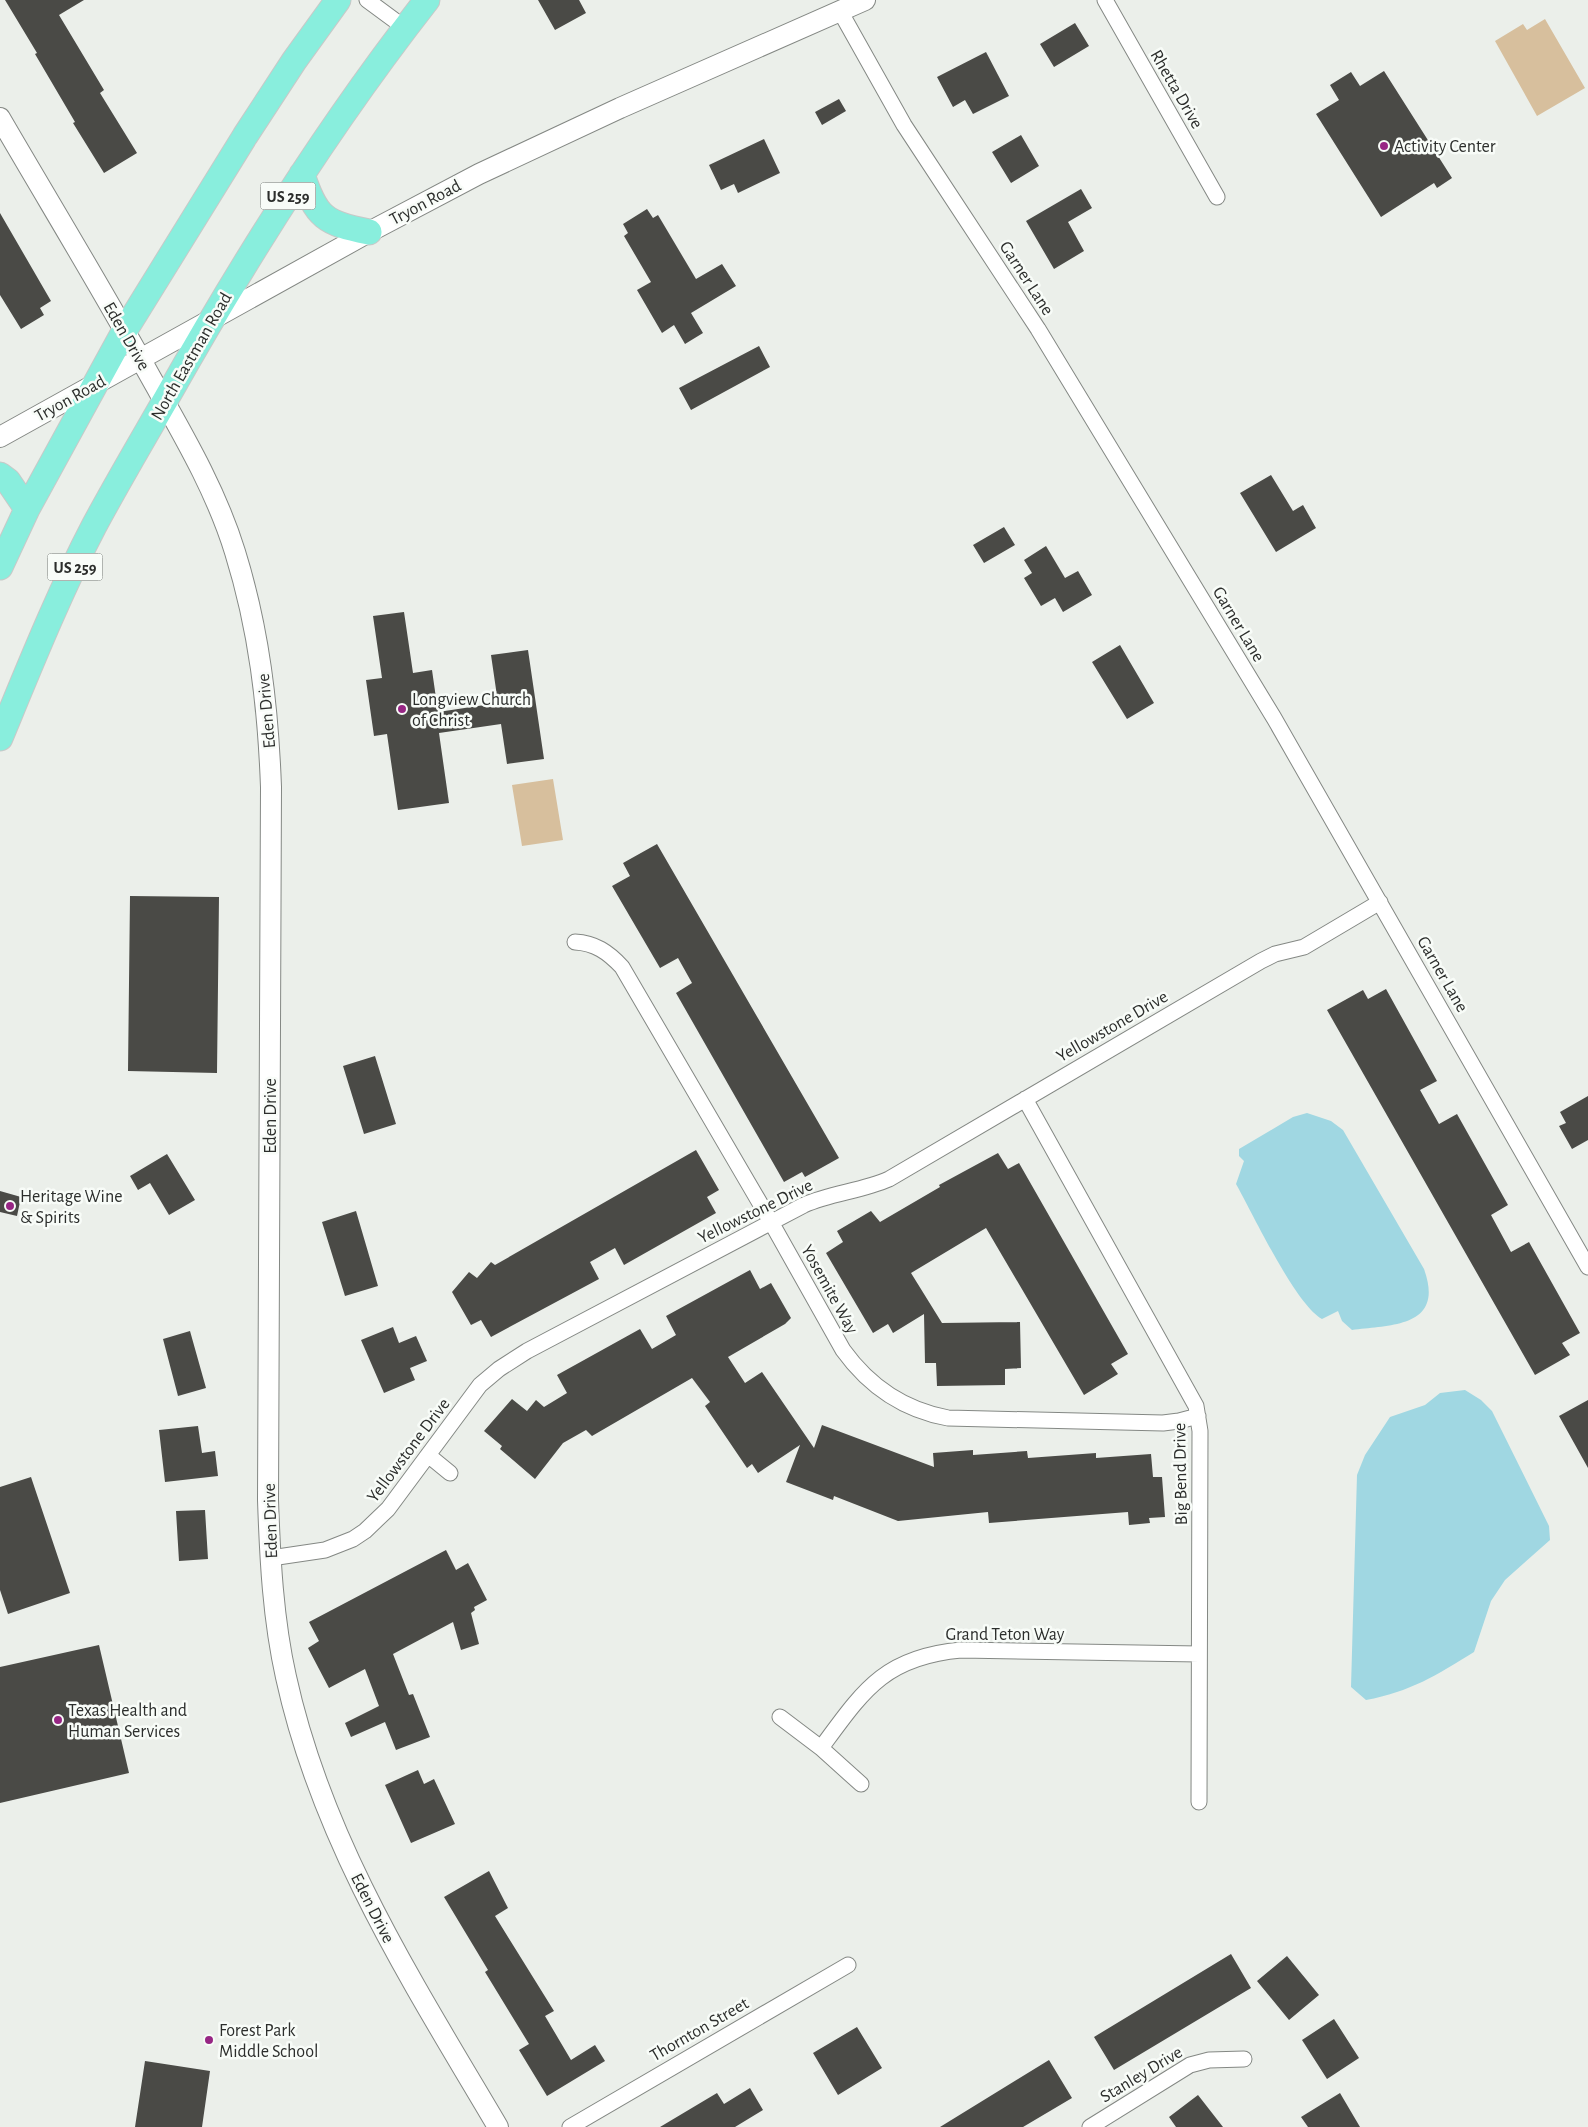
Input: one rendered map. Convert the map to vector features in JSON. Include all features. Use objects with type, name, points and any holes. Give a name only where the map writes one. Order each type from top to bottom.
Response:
[{"type":"main road","points":[[0,567],[27,509],[125,330],[245,136],[294,61],[338,0]]},
{"type":"main road","name":"North Eastman Road","points":[[0,738],[33,658],[94,528],[210,320],[302,174],[405,28],[427,0]]},
{"type":"main road","points":[[302,174],[311,199],[327,219],[341,226],[369,232]]},
{"type":"main road","points":[[0,475],[8,481],[27,509]]},
{"type":"street","points":[[367,0],[405,28]]},
{"type":"street","name":"Tryon Road","points":[[0,437],[369,232],[518,155],[865,0]]},
{"type":"street","name":"Rhetta Drive","points":[[1105,0],[1217,197]]},
{"type":"street","name":"Garner Lane","points":[[840,11],[904,125],[1038,329],[1274,718],[1588,1267]]},
{"type":"street","name":"Eden Drive","points":[[0,118],[125,330],[202,472],[229,535],[251,610],[266,695],[270,757],[268,1469],[274,1601],[285,1674],[306,1754],[329,1815],[366,1897],[390,1944],[498,2127]]},
{"type":"street","name":"Yellowstone Drive","points":[[271,1558],[325,1550],[353,1539],[365,1531],[388,1509],[480,1385],[499,1369],[527,1351],[771,1222],[817,1200],[889,1179],[1268,957],[1304,947],[1380,902]]},
{"type":"street","name":"Yosemite Way","points":[[574,942],[599,947],[612,955],[622,967],[771,1222],[839,1344],[852,1362],[874,1385],[904,1404],[934,1416],[962,1419],[1163,1423],[1198,1416]]},
{"type":"street","name":"Big Bend Drive","points":[[1025,1099],[1196,1406],[1200,1431],[1198,1802]]},
{"type":"street","points":[[428,1455],[450,1473]]},
{"type":"street","name":"Grand Teton Way","points":[[820,1748],[855,1701],[877,1680],[906,1663],[939,1652],[961,1650],[1199,1654]]},
{"type":"street","points":[[780,1717],[820,1748],[861,1784]]},
{"type":"street","name":"Thornton Street","points":[[570,2127],[848,1965]]},
{"type":"street","name":"Stanley Drive","points":[[1090,2127],[1190,2065],[1209,2060],[1244,2059]]},
{"type":"shaded area","points":[[1545,19],[1585,88],[1537,116],[1495,41],[1523,24],[1527,30]]},
{"type":"shaded area","points":[[553,779],[563,840],[522,846],[512,785]]},
{"type":"water","points":[[1307,1113],[1331,1121],[1343,1130],[1424,1269],[1429,1288],[1427,1302],[1421,1312],[1411,1319],[1383,1327],[1352,1330],[1342,1321],[1338,1311],[1322,1319],[1311,1310],[1287,1278],[1236,1184],[1244,1161],[1239,1156],[1239,1149],[1293,1117]]},
{"type":"water","points":[[1465,1390],[1481,1400],[1492,1411],[1549,1526],[1550,1540],[1505,1580],[1491,1601],[1474,1652],[1423,1682],[1382,1697],[1366,1700],[1351,1687],[1357,1475],[1365,1455],[1390,1417],[1425,1405],[1440,1393]]},
{"type":"building","points":[[5,0],[84,0],[59,15],[104,90],[100,93],[137,153],[104,173],[73,123],[75,122],[35,54],[37,53]]},
{"type":"building","points":[[538,0],[579,0],[586,13],[555,30]]},
{"type":"building","points":[[1075,23],[1089,46],[1054,67],[1040,44]]},
{"type":"building","points":[[986,52],[1009,96],[973,114],[965,100],[953,107],[937,77]]},
{"type":"building","name":"Activity Center","points":[[1384,71],[1452,178],[1437,188],[1434,183],[1381,217],[1316,114],[1339,100],[1330,85],[1351,72],[1360,86]]},
{"type":"building","points":[[839,99],[846,111],[822,125],[815,112]]},
{"type":"building","points":[[1021,135],[1039,166],[1011,183],[992,152]]},
{"type":"building","points":[[764,139],[780,173],[738,193],[734,184],[721,190],[709,165]]},
{"type":"building","points":[[1081,189],[1092,208],[1068,222],[1084,251],[1054,269],[1026,221]]},
{"type":"building","points":[[647,209],[653,218],[658,215],[696,279],[722,264],[736,286],[691,313],[703,333],[685,344],[674,325],[662,333],[637,290],[651,282],[624,236],[628,233],[623,224]]},
{"type":"building","points":[[0,213],[51,301],[40,308],[44,315],[21,329],[0,295]]},
{"type":"building","points":[[759,346],[770,367],[691,410],[679,388]]},
{"type":"building","points":[[1271,475],[1293,511],[1303,505],[1316,528],[1276,552],[1240,493]]},
{"type":"building","points":[[1004,527],[1015,545],[984,563],[973,545]]},
{"type":"building","points":[[1046,546],[1065,578],[1078,571],[1092,595],[1063,612],[1055,598],[1041,606],[1024,578],[1032,573],[1024,560]]},
{"type":"building","name":"Longview Church of Christ","points":[[404,612],[413,673],[432,670],[438,712],[498,703],[491,655],[528,650],[544,759],[507,764],[501,724],[439,733],[449,803],[398,810],[387,734],[374,736],[366,680],[382,678],[373,616]]},
{"type":"building","points":[[1120,645],[1154,703],[1127,719],[1092,662]]},
{"type":"building","points":[[657,844],[839,1158],[805,1177],[802,1172],[784,1182],[676,993],[692,983],[678,958],[660,968],[612,886],[630,876],[623,863]]},
{"type":"building","points":[[130,896],[219,897],[217,1073],[128,1071]]},
{"type":"building","points":[[1386,989],[1437,1081],[1420,1090],[1439,1124],[1457,1114],[1508,1205],[1491,1215],[1511,1252],[1529,1242],[1580,1333],[1562,1343],[1570,1355],[1535,1375],[1327,1010],[1363,990],[1368,999]]},
{"type":"building","points":[[375,1056],[396,1124],[364,1134],[343,1066]]},
{"type":"building","points":[[1588,1096],[1588,1140],[1572,1149],[1559,1126],[1566,1123],[1560,1112]]},
{"type":"building","points":[[696,1150],[719,1190],[707,1197],[716,1213],[624,1265],[615,1248],[590,1262],[599,1279],[491,1337],[481,1320],[471,1325],[452,1292],[469,1272],[477,1278],[491,1262],[495,1265]]},
{"type":"building","points":[[998,1153],[1008,1169],[1019,1163],[1128,1354],[1111,1364],[1118,1374],[1084,1395],[986,1228],[911,1273],[942,1323],[1020,1322],[1021,1368],[1005,1369],[1005,1385],[937,1386],[936,1363],[925,1363],[924,1314],[893,1333],[888,1324],[873,1333],[826,1253],[843,1242],[837,1231],[871,1211],[880,1222],[940,1187],[939,1185]]},
{"type":"building","points":[[167,1154],[195,1200],[169,1215],[150,1183],[138,1190],[130,1176]]},
{"type":"building","name":"Heritage Wine & Spirits","points":[[0,1191],[21,1197],[17,1216],[0,1212]]},
{"type":"building","points":[[356,1211],[378,1286],[345,1296],[322,1222]]},
{"type":"building","points":[[750,1270],[760,1289],[771,1283],[791,1318],[785,1324],[728,1357],[745,1383],[762,1372],[814,1448],[822,1425],[934,1467],[933,1453],[973,1450],[973,1455],[1027,1451],[1028,1458],[1096,1453],[1096,1458],[1151,1454],[1153,1477],[1162,1477],[1165,1517],[1149,1518],[1150,1523],[1129,1525],[1128,1512],[989,1523],[988,1512],[898,1521],[834,1496],[833,1500],[786,1482],[800,1445],[758,1473],[752,1464],[747,1468],[705,1406],[710,1402],[692,1378],[592,1436],[586,1430],[563,1443],[535,1479],[500,1449],[502,1446],[484,1431],[512,1399],[527,1411],[536,1400],[544,1407],[567,1393],[557,1375],[640,1329],[652,1349],[676,1335],[666,1316]]},
{"type":"building","points":[[393,1327],[399,1343],[416,1336],[427,1361],[410,1368],[415,1380],[384,1393],[361,1340]]},
{"type":"building","points":[[190,1331],[206,1388],[178,1396],[163,1339]]},
{"type":"building","points":[[1588,1400],[1588,1468],[1559,1416]]},
{"type":"building","points":[[198,1426],[202,1453],[215,1451],[218,1476],[165,1482],[159,1430]]},
{"type":"building","points":[[31,1477],[70,1593],[8,1614],[0,1590],[0,1487]]},
{"type":"building","points":[[205,1510],[208,1559],[179,1561],[176,1511]]},
{"type":"building","points":[[446,1550],[456,1570],[468,1563],[487,1600],[474,1607],[475,1610],[471,1613],[479,1644],[461,1650],[453,1622],[393,1654],[409,1695],[413,1694],[430,1737],[396,1750],[385,1722],[351,1737],[345,1723],[379,1706],[365,1669],[329,1688],[308,1648],[319,1641],[309,1622]]},
{"type":"building","name":"Texas Health and Human Services","points":[[99,1645],[129,1773],[0,1803],[0,1667]]},
{"type":"building","points":[[418,1770],[424,1784],[434,1779],[455,1824],[411,1843],[385,1785]]},
{"type":"building","points":[[489,1871],[508,1908],[495,1916],[554,2011],[545,2016],[571,2060],[595,2045],[605,2061],[547,2096],[519,2050],[529,2044],[485,1972],[488,1970],[444,1897]]},
{"type":"building","points":[[1231,1954],[1251,1988],[1114,2070],[1094,2037]]},
{"type":"building","points":[[1287,1956],[1319,1995],[1289,2020],[1257,1981]]},
{"type":"building","points":[[1334,2019],[1359,2058],[1327,2079],[1302,2040]]},
{"type":"building","points":[[857,2027],[882,2068],[838,2095],[813,2053]]},
{"type":"building","points":[[1049,2060],[1072,2098],[1023,2127],[940,2127]]},
{"type":"building","points":[[145,2061],[210,2071],[202,2127],[135,2127]]},
{"type":"building","points":[[750,2088],[763,2110],[735,2127],[660,2127],[717,2093],[724,2104]]},
{"type":"building","points":[[1340,2093],[1360,2127],[1308,2127],[1301,2117]]},
{"type":"building","points":[[1198,2095],[1223,2127],[1176,2127],[1169,2117]]},
{"type":"place","name":"Activity Center","points":[[1384,146]]},
{"type":"place","name":"Longview Church of Christ","points":[[402,709]]},
{"type":"place","name":"Heritage Wine & Spirits","points":[[10,1206]]},
{"type":"place","name":"Texas Health and Human Services","points":[[58,1720]]},
{"type":"place","name":"Forest Park Middle School","points":[[209,2040]]}]
